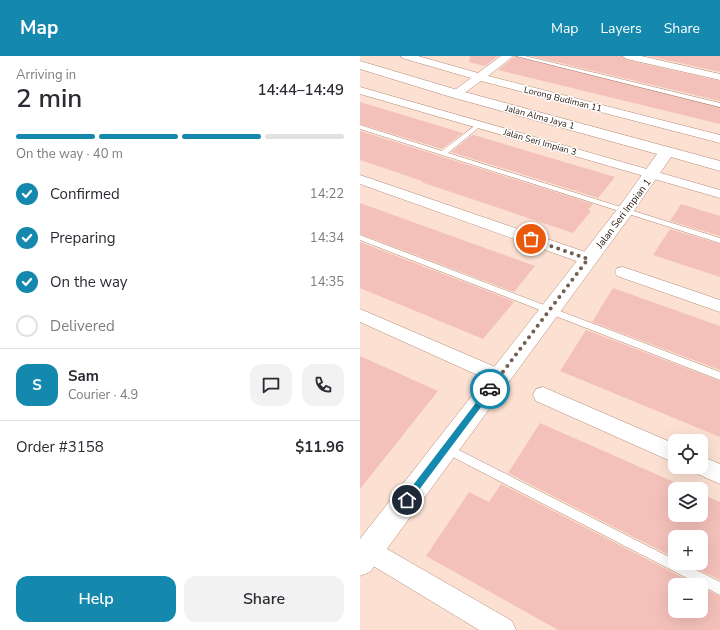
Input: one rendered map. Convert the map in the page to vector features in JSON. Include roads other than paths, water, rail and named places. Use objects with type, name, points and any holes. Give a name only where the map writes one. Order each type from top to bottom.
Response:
[{"type":"street","name":"Lorong Budiman 11","points":[[406,56],[480,77],[720,139]]},
{"type":"street","points":[[456,94],[508,56]]},
{"type":"street","points":[[627,56],[720,77]]},
{"type":"street","name":"Jalan Alma Jaya 1","points":[[360,65],[456,94],[720,166]]},
{"type":"street","name":"Jalan Seri Impian 3","points":[[360,90],[720,194]]},
{"type":"street","name":"Jalan Seri Impian 1","points":[[364,556],[652,175],[667,151]]},
{"type":"street","points":[[360,179],[588,259]]},
{"type":"street","points":[[623,272],[720,306]]},
{"type":"street","points":[[360,315],[500,377]]},
{"type":"street","points":[[544,395],[668,451]]},
{"type":"street","points":[[708,468],[720,474]]},
{"type":"street","points":[[364,556],[503,630]]},
{"type":"lane","points":[[519,56],[720,105]]},
{"type":"lane","points":[[444,153],[479,125]]},
{"type":"lane","points":[[360,127],[720,241]]},
{"type":"lane","points":[[360,237],[720,376]]},
{"type":"lane","points":[[445,449],[720,589]]}]
